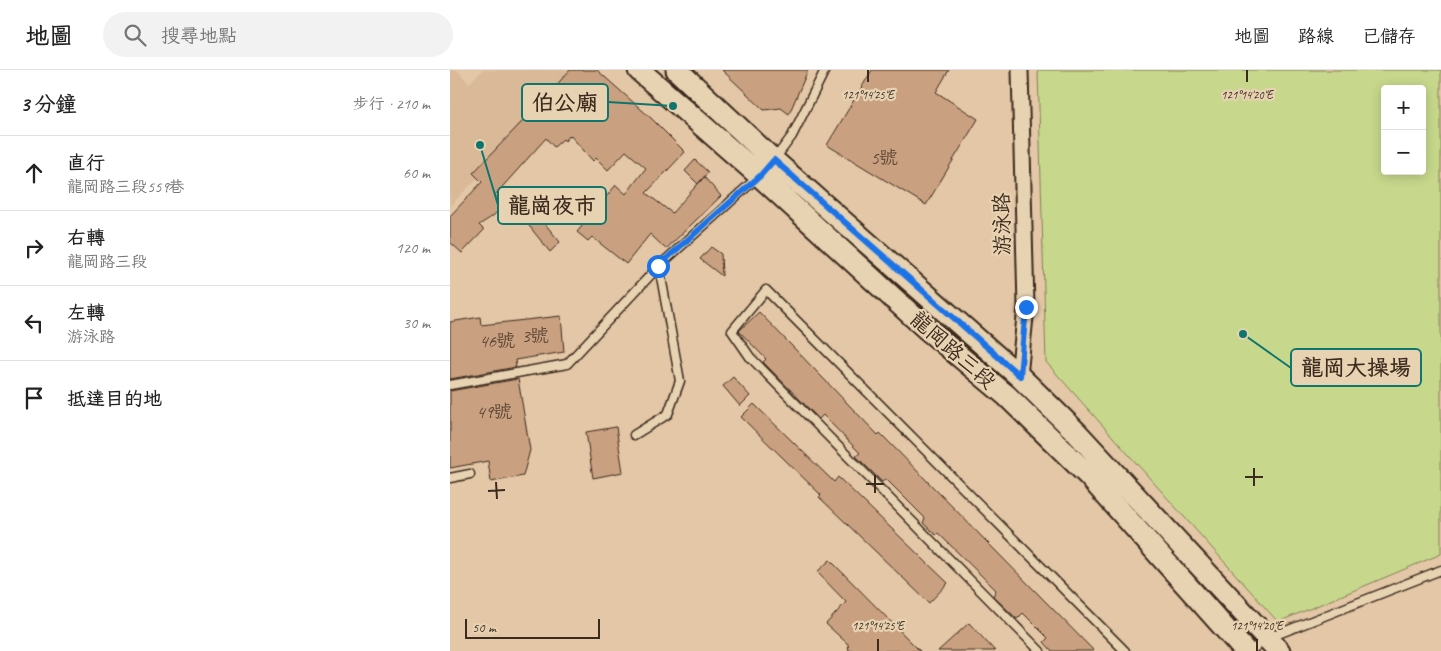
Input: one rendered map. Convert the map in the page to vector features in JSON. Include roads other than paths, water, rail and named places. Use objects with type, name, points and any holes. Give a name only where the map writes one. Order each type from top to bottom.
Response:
[{"type":"main road","name":"龍岡路三段","points":[[640,70],[767,168]]},
{"type":"main road","name":"龍岡路三段","points":[[679,70],[767,168],[928,330],[1013,386],[1076,432],[1274,645]]},
{"type":"main road","name":"龍岡路三段","points":[[1013,386],[1089,476],[1244,651]]},
{"type":"street","name":"游泳路","points":[[1013,386],[1026,307],[1020,70]]},
{"type":"lane","points":[[450,385],[567,364],[658,266],[767,168],[792,136],[825,70]]},
{"type":"lane","points":[[634,435],[668,414],[680,381],[658,266]]},
{"type":"lane","points":[[1040,651],[750,358],[732,331],[766,290],[1125,651]]},
{"type":"lane","points":[[450,478],[470,474]]},
{"type":"lane","points":[[1250,651],[1274,645],[1441,570]]},
{"type":"place","name":"伯公廟","points":[[673,106]]},
{"type":"place","name":"龍崗夜市","points":[[480,145]]},
{"type":"place","name":"龍岡大操場","points":[[1243,334]]}]
